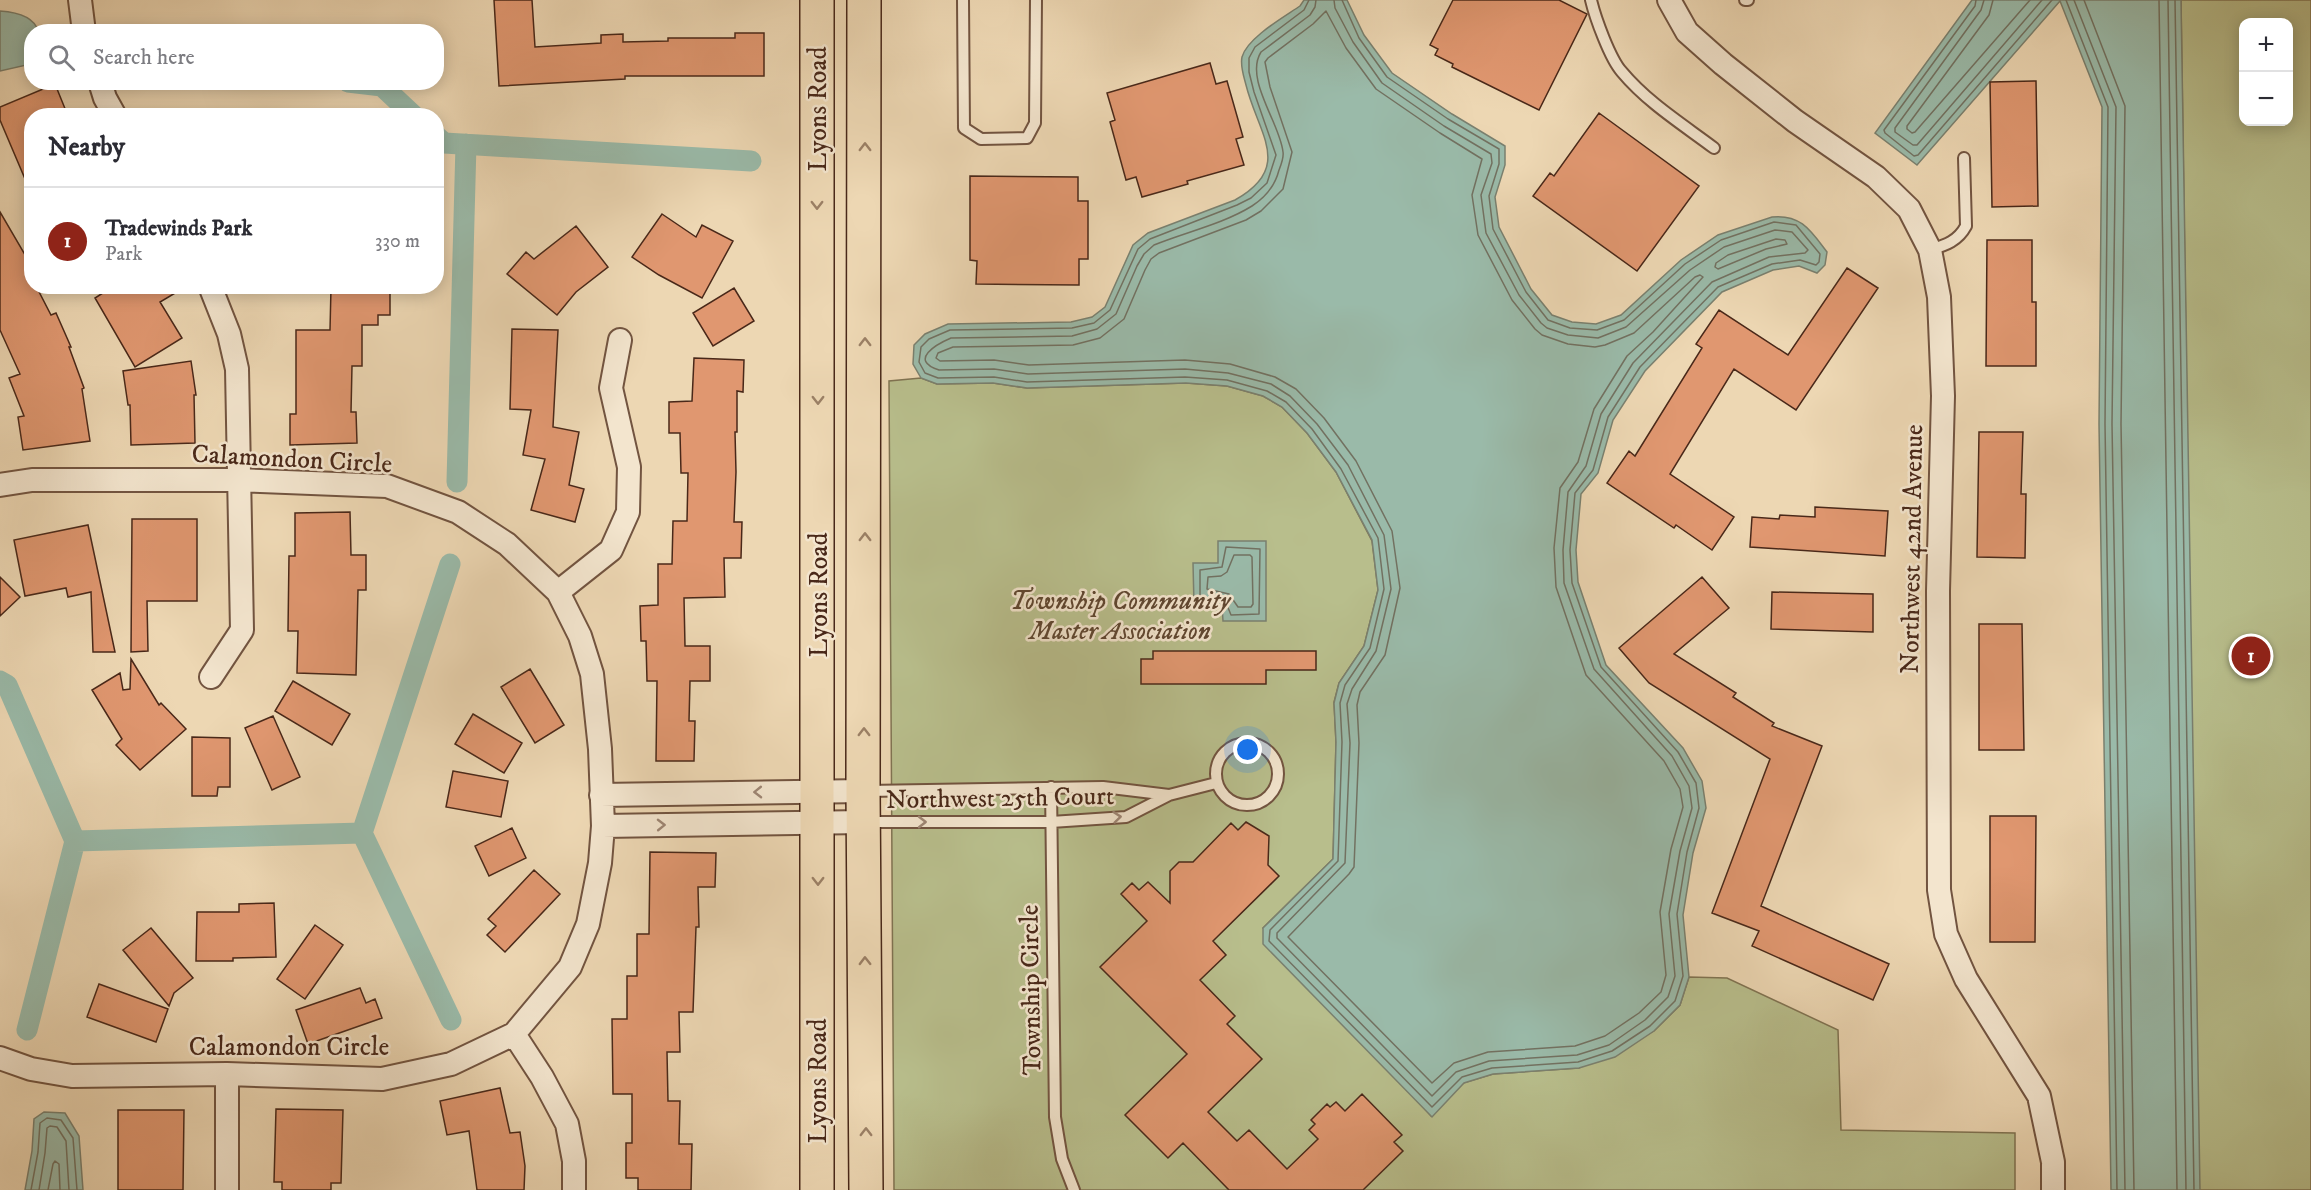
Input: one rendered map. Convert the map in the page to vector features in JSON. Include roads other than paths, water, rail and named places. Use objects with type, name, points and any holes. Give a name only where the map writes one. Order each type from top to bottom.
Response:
[{"type":"main road","name":"Lyons Road","points":[[817,0],[817,1190]]},
{"type":"main road","name":"Lyons Road","points":[[864,0],[866,1190]]},
{"type":"street","points":[[80,0],[83,24]]},
{"type":"street","name":"Northwest 42nd Avenue","points":[[1669,0],[1687,32],[1723,64],[1795,121],[1876,177],[1909,210],[1930,250],[1940,297],[1942,396],[1938,591],[1940,890],[1946,934],[1966,979],[2038,1096],[2053,1162],[2053,1190]]},
{"type":"street","points":[[102,90],[111,108]]},
{"type":"street","points":[[211,677],[242,630],[237,369],[229,334],[213,294]]},
{"type":"street","points":[[558,592],[611,550],[628,512],[629,467],[611,388],[620,340]]},
{"type":"street","name":"Calamondon Circle","points":[[0,485],[32,480],[238,480],[387,486],[458,512],[507,544],[558,592],[580,636],[592,674],[600,748],[603,825],[600,863],[588,924],[570,967],[514,1034],[451,1065],[382,1079],[227,1074],[72,1076],[31,1068],[0,1058]]},
{"type":"street","points":[[601,795],[817,807],[864,806]]},
{"type":"street","points":[[603,825],[817,807],[864,806]]},
{"type":"street","points":[[514,1034],[542,1077],[567,1124],[574,1161],[574,1190]]},
{"type":"street","points":[[227,1074],[227,1190]]},
{"type":"lane","points":[[963,0],[964,129],[981,139],[1027,138],[1035,123],[1036,0]]},
{"type":"lane","points":[[1591,0],[1594,15],[1620,70],[1653,103],[1714,148]]},
{"type":"lane","points":[[1930,250],[1948,244],[1961,235],[1966,226],[1964,158]]},
{"type":"lane","points":[[1250,742],[1262,746],[1272,754],[1277,765],[1279,777],[1275,789],[1267,798],[1256,804],[1244,805],[1232,802],[1222,794],[1216,783],[1215,770],[1219,759],[1227,749],[1238,743],[1250,742]]},
{"type":"lane","name":"Northwest 25th Court","points":[[864,806],[1051,822],[1126,817],[1169,795],[1216,783]]},
{"type":"lane","name":"Northwest 25th Court","points":[[864,806],[1051,787],[1102,787],[1169,795]]},
{"type":"lane","name":"Township Circle","points":[[1051,787],[1055,1117],[1062,1159],[1074,1190]]},
{"type":"water","points":[[1304,0],[1347,0],[1364,35],[1392,73],[1452,114],[1505,146],[1505,165],[1495,197],[1499,227],[1531,289],[1552,315],[1572,322],[1596,324],[1621,315],[1681,260],[1718,235],[1772,217],[1791,218],[1798,221],[1810,231],[1827,252],[1825,265],[1817,273],[1799,266],[1773,270],[1722,292],[1645,371],[1613,420],[1598,473],[1581,494],[1576,550],[1578,582],[1606,665],[1683,748],[1702,781],[1706,808],[1693,853],[1683,915],[1689,977],[1680,1005],[1654,1031],[1615,1057],[1579,1068],[1493,1074],[1464,1083],[1432,1117],[1263,944],[1263,928],[1333,859],[1336,742],[1334,703],[1339,683],[1364,646],[1378,590],[1372,540],[1336,472],[1307,433],[1282,407],[1263,396],[1227,386],[1186,383],[1027,388],[993,383],[937,384],[921,378],[913,364],[914,345],[925,334],[948,324],[1071,322],[1092,317],[1105,307],[1133,245],[1148,233],[1235,200],[1253,188],[1263,175],[1268,162],[1267,148],[1246,85],[1242,57],[1258,35],[1300,6]]},
{"type":"water","points":[[1972,0],[2181,0],[2200,1190],[2111,1190],[2099,424],[2102,107],[2060,1],[1917,165],[1875,133]]},
{"type":"water","points":[[0,11],[11,12],[28,18],[34,24],[24,24],[24,66],[0,71]]},
{"type":"water","points":[[1218,541],[1266,541],[1266,621],[1223,621],[1222,605],[1194,605],[1193,563],[1218,563]]},
{"type":"water","points":[[44,1112],[65,1113],[79,1136],[83,1190],[25,1190],[32,1151],[34,1119]]},
{"type":"waterway","points":[[386,90],[405,108]]},
{"type":"waterway","points":[[444,143],[751,161]]},
{"type":"waterway","points":[[457,482],[466,144]]},
{"type":"waterway","points":[[362,833],[450,564]]},
{"type":"waterway","points":[[0,681],[7,685],[75,841],[362,833],[451,1020]]},
{"type":"waterway","points":[[27,1030],[75,841]]},
{"type":"place","name":"Tradewinds Park","points":[[2251,656]]},
{"type":"park label","name":"Township Community Master Association","points":[[1120,615]]}]
